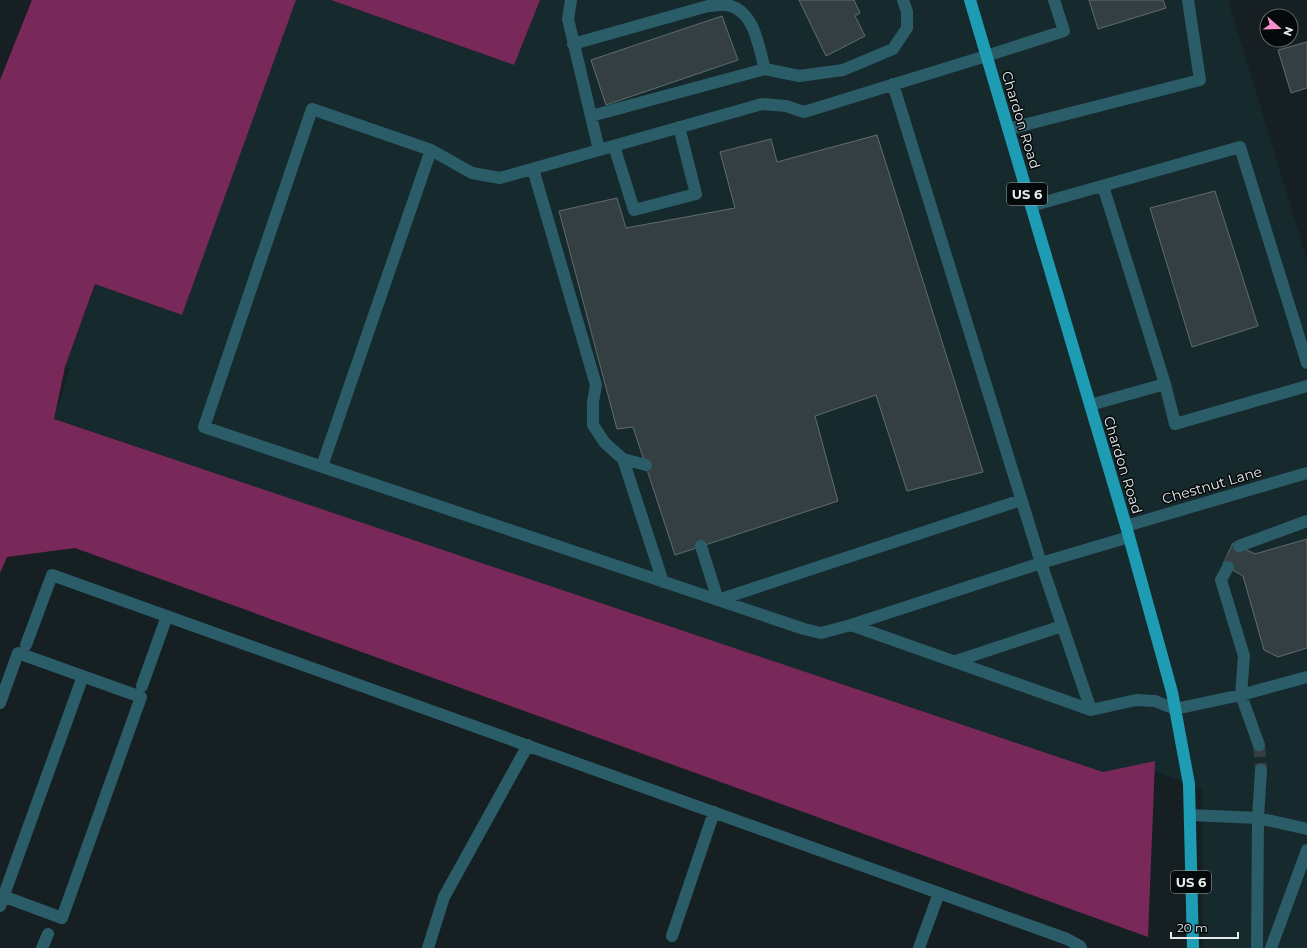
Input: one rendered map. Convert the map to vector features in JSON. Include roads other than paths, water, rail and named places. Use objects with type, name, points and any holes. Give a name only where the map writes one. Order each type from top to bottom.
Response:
[{"type":"main road","name":"Chardon Road","points":[[970,0],[1090,405],[1172,692],[1189,784],[1193,948]]},
{"type":"street","points":[[571,0],[568,19],[598,150]]},
{"type":"street","points":[[591,116],[765,69],[799,76],[843,70],[893,49],[907,28],[907,12],[904,0]]},
{"type":"street","points":[[322,466],[431,150],[472,173],[500,178],[762,104],[786,106],[804,112],[1064,31],[1054,0]]},
{"type":"street","points":[[1008,129],[1200,80],[1188,0]]},
{"type":"street","points":[[573,44],[708,6],[726,5],[741,11],[752,26],[765,69]]},
{"type":"street","points":[[893,84],[1041,563],[1091,710]]},
{"type":"street","name":"Chestnut Lane","points":[[431,150],[312,108],[204,427],[663,582],[804,629],[821,633],[851,625],[1041,563],[1127,532],[1307,472]]},
{"type":"street","points":[[614,146],[634,210],[696,194],[679,127]]},
{"type":"street","points":[[1031,206],[1240,147],[1307,363]]},
{"type":"street","points":[[533,168],[596,385],[593,402],[593,425],[605,443],[623,459],[646,465]]},
{"type":"street","points":[[1103,186],[1165,384],[1175,424],[1307,386]]},
{"type":"street","points":[[1090,405],[1165,384]]},
{"type":"street","points":[[623,459],[663,582]]},
{"type":"street","points":[[701,546],[718,600],[1022,500]]},
{"type":"street","points":[[1239,546],[1307,521]]},
{"type":"street","points":[[1228,567],[1221,580],[1244,656],[1241,695],[1259,745]]},
{"type":"street","points":[[26,645],[52,575],[1067,939],[1081,948]]},
{"type":"street","points":[[142,686],[167,616]]},
{"type":"street","points":[[851,625],[1091,710],[1136,700],[1155,701],[1175,709],[1241,695],[1307,677]]},
{"type":"street","points":[[956,662],[1062,626]]},
{"type":"street","points":[[0,703],[18,652],[142,697],[62,918],[1,899],[83,676]]},
{"type":"street","points":[[428,948],[444,897],[528,745]]},
{"type":"street","points":[[1257,948],[1258,818],[1261,770]]},
{"type":"street","points":[[672,936],[714,812]]},
{"type":"street","points":[[1190,815],[1258,818],[1307,829]]},
{"type":"street","points":[[1271,948],[1307,850]]},
{"type":"street","points":[[919,948],[939,893]]},
{"type":"street","points":[[42,948],[48,934]]},
{"type":"tunnel","points":[[646,465],[679,474],[701,546]]},
{"type":"tunnel","points":[[1228,567],[1239,546]]},
{"type":"tunnel","points":[[1259,745],[1261,770]]}]
